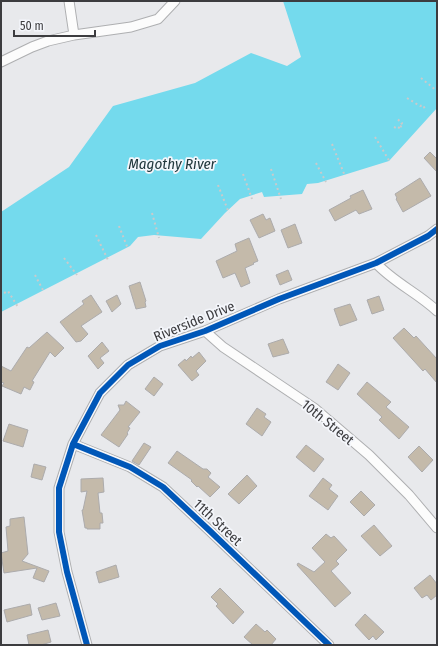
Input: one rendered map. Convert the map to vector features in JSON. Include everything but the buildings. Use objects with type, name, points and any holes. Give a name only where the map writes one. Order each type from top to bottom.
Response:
[{"type":"street","points":[[69,1],[74,35]]},
{"type":"street","points":[[1,62],[48,41],[74,35],[146,24],[158,19],[175,1]]},
{"type":"street","name":"Riverside Drive","points":[[87,645],[67,572],[59,532],[60,488],[73,444],[100,393],[128,365],[160,346],[205,331],[279,299],[376,263],[437,229]]},
{"type":"street","points":[[376,263],[385,274],[425,300],[437,311]]},
{"type":"street","name":"10th Street","points":[[205,331],[223,347],[314,408],[369,455],[409,495],[437,528]]},
{"type":"street","name":"11th Street","points":[[73,444],[130,467],[163,488],[216,536],[328,645]]},
{"type":"path","points":[[421,78],[437,91]]},
{"type":"path","points":[[408,98],[420,106],[423,105],[426,111]]},
{"type":"path","points":[[396,118],[402,123],[400,126]]},
{"type":"path","points":[[394,127],[398,129],[400,126]]},
{"type":"path","points":[[400,126],[404,128]]},
{"type":"path","points":[[375,137],[390,162]]},
{"type":"path","points":[[332,144],[345,176]]},
{"type":"path","points":[[316,164],[326,182]]},
{"type":"path","points":[[271,169],[281,199]]},
{"type":"path","points":[[243,174],[252,199]]},
{"type":"path","points":[[218,185],[229,213]]},
{"type":"path","points":[[152,213],[159,238]]},
{"type":"path","points":[[119,226],[128,250]]},
{"type":"path","points":[[96,236],[108,260]]},
{"type":"path","points":[[64,258],[77,275]]},
{"type":"path","points":[[35,275],[44,292]]},
{"type":"path","points":[[4,293],[8,290],[18,306]]},
{"type":"water","name":"Magothy River","points":[[283,1],[437,1],[437,108],[389,161],[318,183],[307,184],[302,194],[264,197],[262,192],[240,199],[201,239],[154,235],[138,237],[130,246],[1,312],[1,212],[69,167],[113,106],[195,83],[251,53],[287,66],[301,57]]},
{"type":"cycle path","points":[[87,645],[67,572],[59,532],[59,488],[73,444],[100,393],[128,365],[160,346],[205,331],[279,299],[376,263],[428,236],[437,229]]},
{"type":"cycle path","points":[[73,444],[130,467],[163,487],[329,645]]}]
